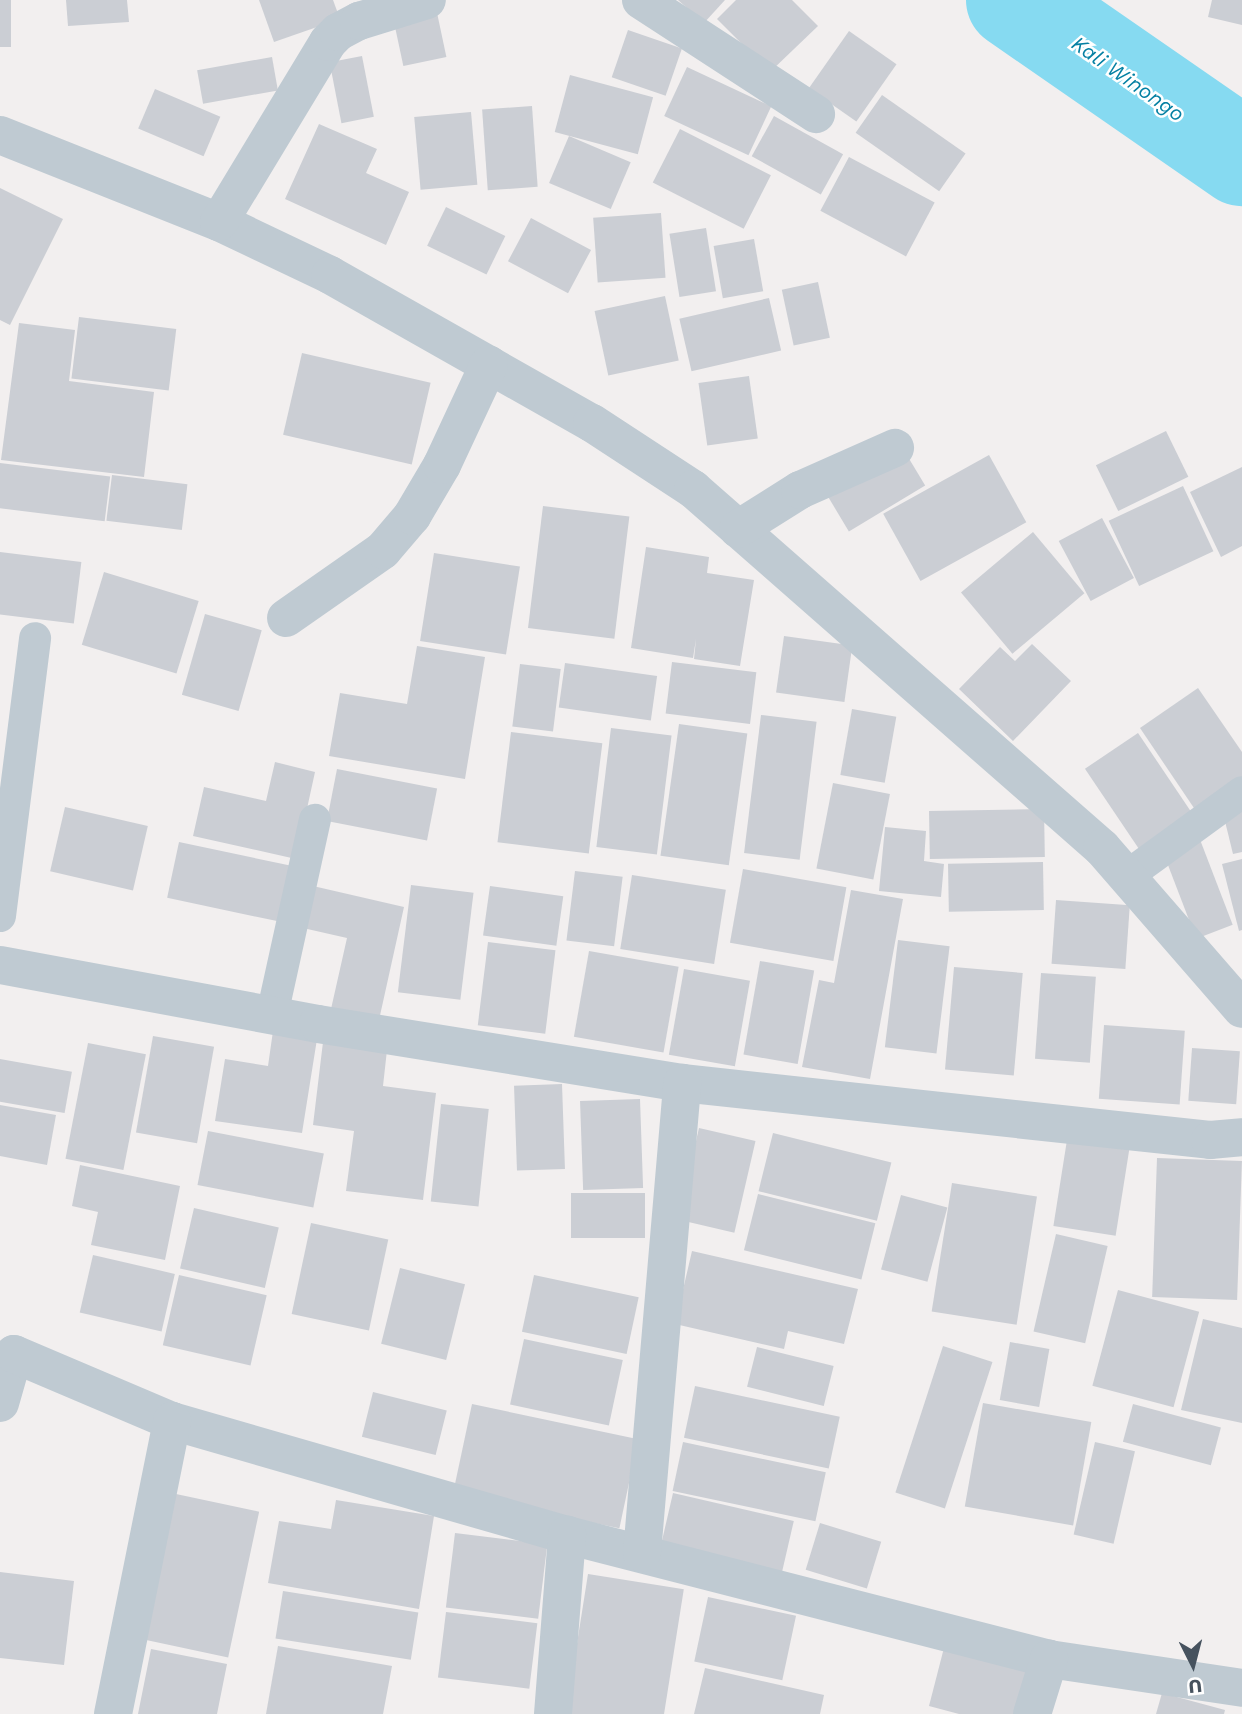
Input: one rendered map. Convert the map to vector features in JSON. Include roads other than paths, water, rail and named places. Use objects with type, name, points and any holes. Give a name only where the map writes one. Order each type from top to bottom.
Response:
[{"type":"street","points":[[219,222],[328,42],[338,32],[359,21],[427,0]]},
{"type":"street","points":[[641,0],[816,114]]},
{"type":"street","points":[[0,135],[219,222],[330,275],[489,365],[693,489],[1072,821],[1127,876],[1242,1009]]},
{"type":"street","points":[[286,618],[383,550],[412,516],[442,465],[489,365]]},
{"type":"street","points":[[738,530],[800,490],[895,448]]},
{"type":"street","points":[[0,965],[272,1015],[682,1083],[1210,1140],[1242,1137]]},
{"type":"street","points":[[642,1553],[682,1083]]},
{"type":"street","points":[[0,1403],[7,1352],[172,1422],[567,1535],[1049,1659],[1242,1688]]},
{"type":"street","points":[[113,1714],[172,1422]]},
{"type":"street","points":[[553,1714],[567,1535]]},
{"type":"street","points":[[1031,1714],[1049,1659]]},
{"type":"lane","points":[[0,916],[35,638]]},
{"type":"lane","points":[[1127,876],[1242,792]]},
{"type":"lane","points":[[272,1015],[315,820]]},
{"type":"waterway","name":"Kali Winongo","points":[[1015,0],[1242,157]]}]
